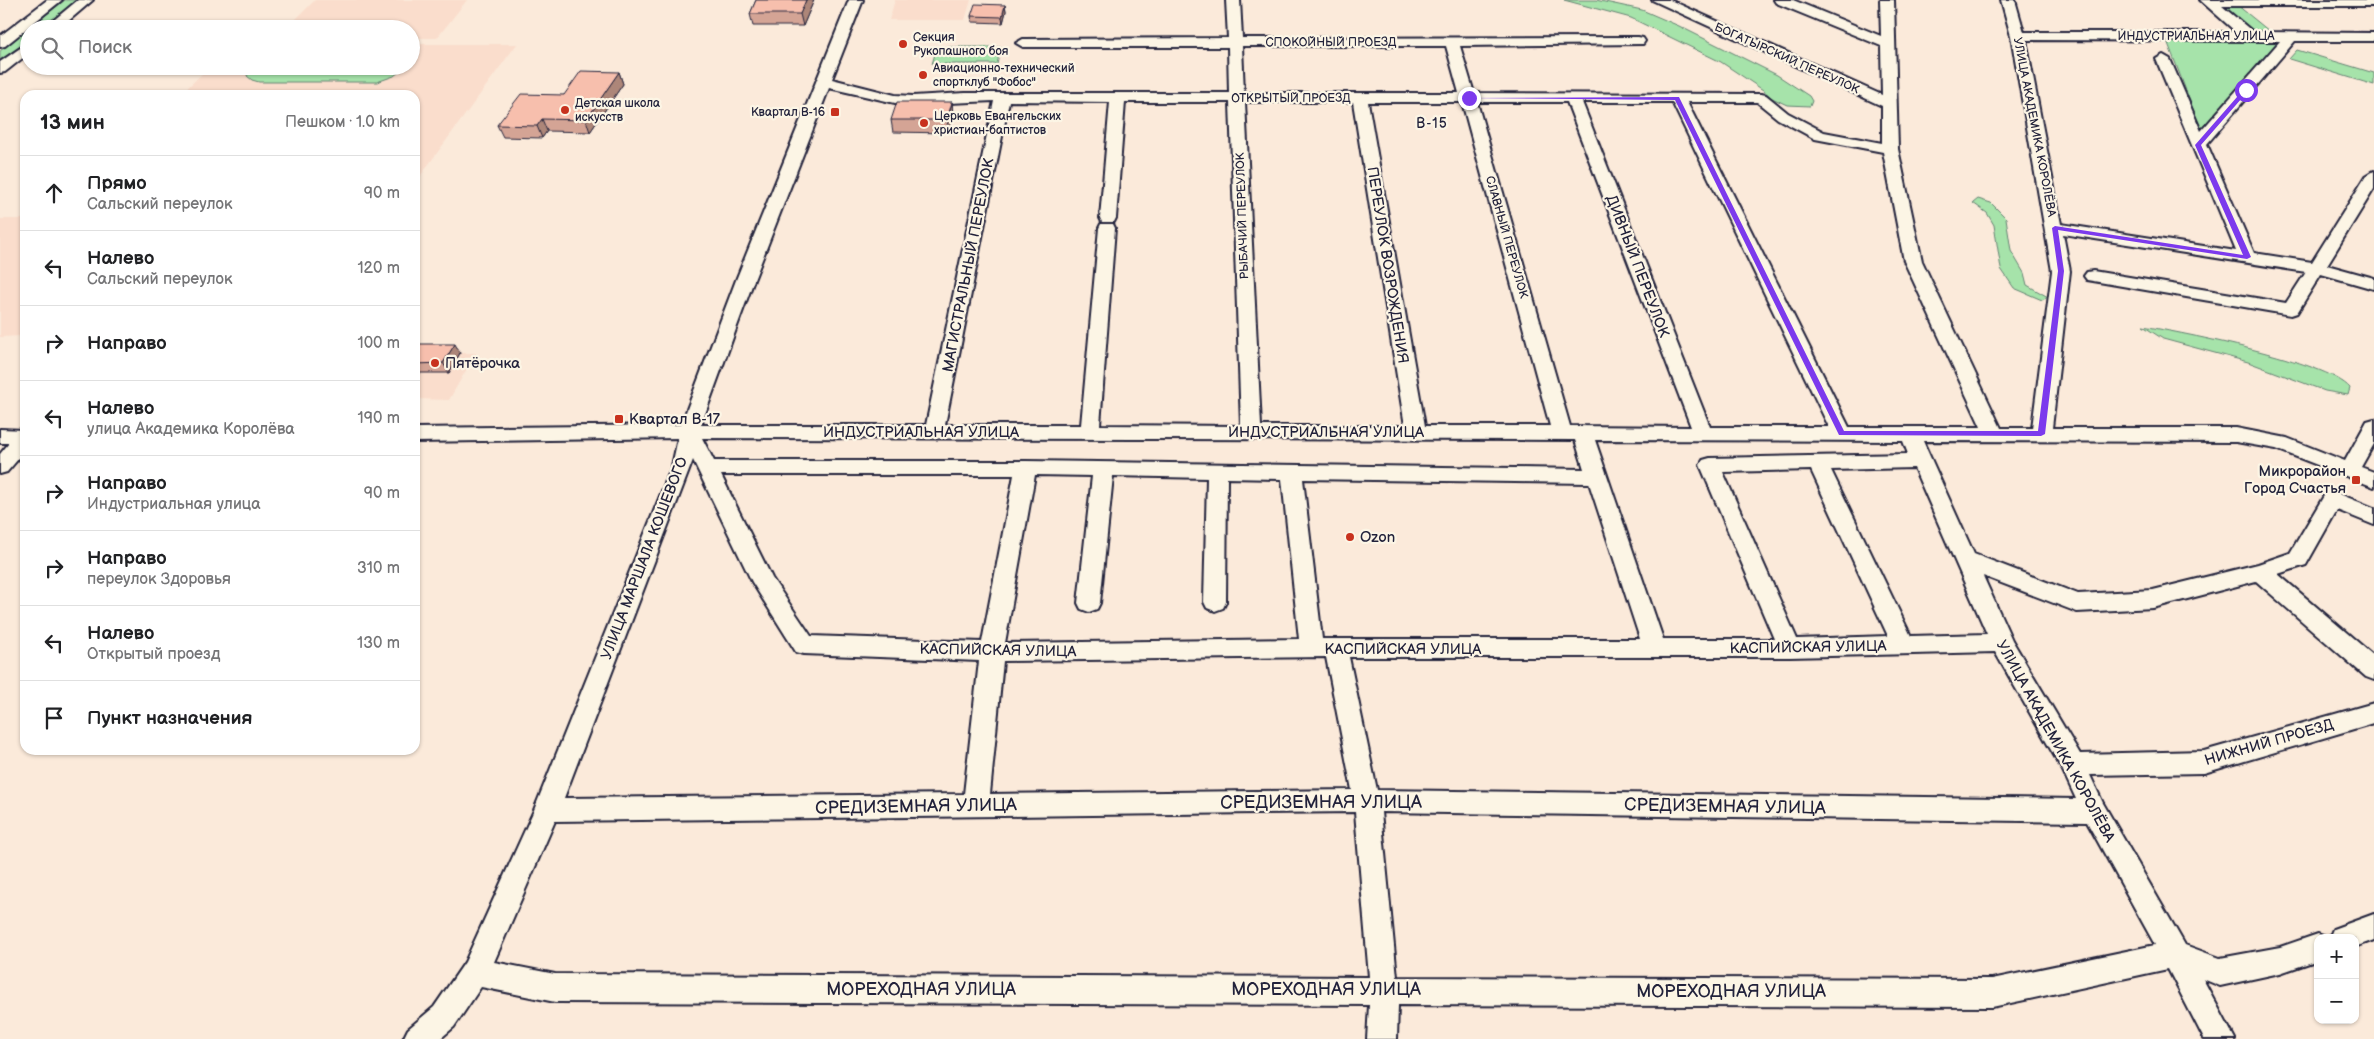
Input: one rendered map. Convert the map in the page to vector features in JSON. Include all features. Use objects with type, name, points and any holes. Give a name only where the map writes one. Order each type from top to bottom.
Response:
[{"type":"street","points":[[29,20],[55,0]]},
{"type":"street","points":[[61,20],[86,0]]},
{"type":"street","name":"УЛИЦА МАРШАЛА КОШЕВОГО","points":[[418,1039],[444,1017],[474,972],[547,810],[682,466],[692,431],[857,0]]},
{"type":"street","name":"РЫБАЧИЙ ПЕРЕУЛОК","points":[[1233,0],[1251,432]]},
{"type":"street","name":"БОГАТЫРСКИЙ ПЕРЕУЛОК","points":[[1659,0],[1887,103]]},
{"type":"street","points":[[1781,0],[1887,44]]},
{"type":"street","points":[[1886,0],[1887,103],[1890,149],[1913,261],[1994,434]]},
{"type":"street","name":"УЛИЦА АКАДЕМИКА КОРОЛЁВА","points":[[2008,0],[2018,36],[2055,228],[2061,271],[2041,434]]},
{"type":"street","points":[[2208,1],[2374,2]]},
{"type":"street","points":[[2208,1],[2250,36]]},
{"type":"street","points":[[0,43],[20,27]]},
{"type":"street","name":"ИНДУСТРИАЛЬНАЯ УЛИЦА","points":[[2018,36],[2374,36]]},
{"type":"street","points":[[2198,145],[2292,36]]},
{"type":"street","name":"СЛАВНЫЙ ПЕРЕУЛОК","points":[[1452,41],[1562,433]]},
{"type":"street","name":"СПОКОЙНЫЙ ПРОЕЗД","points":[[1024,43],[1638,41]]},
{"type":"street","points":[[0,69],[20,53]]},
{"type":"street","points":[[2163,59],[2247,257]]},
{"type":"street","name":"ОТКРЫТЫЙ ПРОЕЗД","points":[[825,83],[857,86],[896,99],[1761,98],[1783,116],[1820,136],[1890,149]]},
{"type":"street","name":"МАГИСТРАЛЬНЫЙ ПЕРЕУЛОК","points":[[934,432],[1002,98]]},
{"type":"street","points":[[1090,432],[1118,98]]},
{"type":"street","name":"ПЕРЕУЛОК ВОЗРОЖДЕНИЯ","points":[[1360,98],[1416,432]]},
{"type":"street","name":"ДИВНЫЙ ПЕРЕУЛОК","points":[[1574,98],[1703,433]]},
{"type":"street","points":[[1677,98],[1842,433]]},
{"type":"street","points":[[2093,276],[2291,308],[2318,268],[2374,176]]},
{"type":"street","points":[[2055,228],[2318,268],[2335,271],[2374,284]]},
{"type":"street","points":[[2349,470],[2374,426]]},
{"type":"street","points":[[692,431],[708,468],[1026,468],[1597,476]]},
{"type":"street","name":"ИНДУСТРИАЛЬНАЯ УЛИЦА","points":[[420,434],[692,431],[2236,435],[2280,443],[2374,480]]},
{"type":"street","points":[[1583,433],[1656,648]]},
{"type":"street","name":"УЛИЦА АКАДЕМИКА КОРОЛЁВА","points":[[1909,433],[1963,559],[2002,642],[2073,766],[2094,811],[2175,954],[2220,1039]]},
{"type":"street","points":[[0,436],[20,437]]},
{"type":"street","points":[[0,467],[20,443]]},
{"type":"street","points":[[1790,648],[1710,465],[1921,461]]},
{"type":"street","points":[[1818,463],[1904,645]]},
{"type":"street","name":"КАСПИЙСКАЯ УЛИЦА","points":[[708,468],[763,582],[804,645],[992,652],[1790,648],[2002,642]]},
{"type":"street","points":[[976,805],[992,652],[1026,468]]},
{"type":"street","points":[[1089,603],[1103,470]]},
{"type":"street","points":[[1215,602],[1217,471]]},
{"type":"street","points":[[1292,472],[1324,649],[1367,801],[1384,990],[1382,1039]]},
{"type":"street","points":[[1963,559],[2078,603],[2153,599],[2260,572],[2298,559],[2332,499],[2374,517]]},
{"type":"street","points":[[2260,572],[2374,670]]},
{"type":"street","name":"НИЖНИЙ ПРОЕЗД","points":[[2073,766],[2204,762],[2374,712]]},
{"type":"street","name":"СРЕДИЗЕМНАЯ УЛИЦА","points":[[547,810],[1367,801],[2094,811]]},
{"type":"street","points":[[2354,934],[2374,927]]},
{"type":"street","points":[[2175,954],[2220,972],[2280,960],[2314,948]]},
{"type":"street","name":"МОРЕХОДНАЯ УЛИЦА","points":[[474,972],[554,988],[1992,993],[2175,954]]},
{"type":"shaded area","points":[[315,0],[467,0],[437,38],[420,38],[420,20],[295,20]]},
{"type":"shaded area","points":[[895,0],[971,0],[965,20],[889,20]]},
{"type":"shaded area","points":[[420,44],[517,44],[420,176],[420,90],[185,90],[201,75],[420,75]]},
{"type":"shaded area","points":[[0,219],[20,219],[20,336],[0,337]]},
{"type":"shaded area","points":[[420,353],[476,353],[449,400],[420,399]]},
{"type":"green space","points":[[65,0],[83,0],[57,20],[40,20]]},
{"type":"green space","points":[[1564,0],[1596,0],[1642,10],[1679,26],[1777,75],[1809,96],[1812,101],[1810,106],[1787,105],[1772,98],[1721,62],[1631,18]]},
{"type":"green space","points":[[2212,0],[2237,5],[2269,31],[2250,32]]},
{"type":"green space","points":[[20,35],[20,50],[0,66],[0,51]]},
{"type":"green space","points":[[2166,38],[2283,40],[2206,132],[2201,130]]},
{"type":"green space","points":[[937,47],[1001,47],[997,64],[932,64]]},
{"type":"green space","points":[[2297,50],[2374,73],[2374,85],[2289,59]]},
{"type":"green space","points":[[395,75],[377,82],[259,82],[247,76]]},
{"type":"green space","points":[[1978,199],[1991,203],[2006,218],[2011,251],[2024,273],[2027,285],[2048,297],[2042,300],[2014,288],[2001,269],[1994,225],[1987,213],[1973,203]]},
{"type":"green space","points":[[2143,326],[2285,358],[2336,378],[2350,388],[2348,395],[2325,391],[2248,362],[2163,339]]},
{"type":"building","points":[[756,0],[806,0],[800,14],[750,14]]},
{"type":"building","points":[[975,4],[1005,5],[1002,17],[971,16]]},
{"type":"building","points":[[581,71],[619,72],[586,120],[542,119],[537,126],[497,125],[521,94],[564,95]]},
{"type":"building","points":[[897,102],[952,102],[947,120],[891,120]]},
{"type":"building","points":[[420,344],[455,344],[443,363],[420,364]]},
{"type":"place","name":"Секция Рукопашного боя","points":[[903,44]]},
{"type":"place","name":"Авиационно-технический спортклуб \"Фобос\"","points":[[923,75]]},
{"type":"place","name":"Детская школа искусств","points":[[565,110]]},
{"type":"place","name":"Квартал В-16","points":[[835,112]]},
{"type":"place","name":"Церковь Евангельских христиан-баптистов","points":[[924,123]]},
{"type":"place","name":"Пятёрочка","points":[[435,363]]},
{"type":"place","name":"Квартал В-17","points":[[619,419]]},
{"type":"place","name":"Микрорайон Город Счастья","points":[[2356,480]]},
{"type":"place","name":"Ozon","points":[[1350,537]]},
{"type":"district","name":"В-15","points":[[1432,123]]},
{"type":"route","points":[[1469,98],[1677,98],[1842,433],[2041,434],[2061,271],[2055,228],[2247,257],[2198,145],[2246,90]]}]
